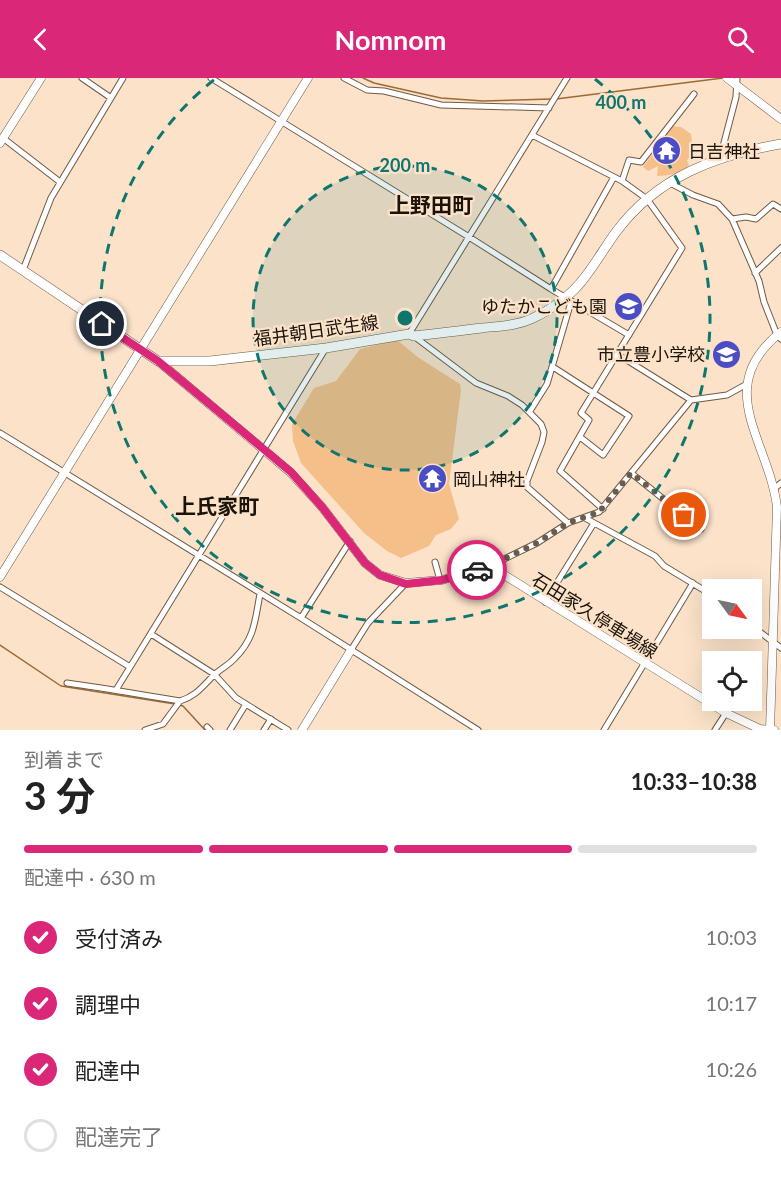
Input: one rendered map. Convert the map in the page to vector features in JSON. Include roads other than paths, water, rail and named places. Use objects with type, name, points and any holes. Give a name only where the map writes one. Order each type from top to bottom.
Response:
[{"type":"main road","name":"福井朝日武生線","points":[[158,361],[210,361],[326,348],[411,335],[519,324],[568,300],[617,231],[647,200],[670,183],[696,167],[720,158],[781,144]]},
{"type":"main road","points":[[0,255],[158,361]]},
{"type":"street","points":[[41,78],[1,141],[60,182]]},
{"type":"street","points":[[82,78],[111,98]]},
{"type":"street","points":[[23,270],[51,198],[123,78]]},
{"type":"street","points":[[211,78],[469,237],[550,290],[629,335]]},
{"type":"street","points":[[0,577],[308,78]]},
{"type":"street","points":[[344,78],[367,90],[384,91],[441,105],[550,106]]},
{"type":"street","points":[[567,78],[411,335],[476,383],[508,396],[530,411],[542,424],[544,432],[527,487],[568,523]]},
{"type":"street","points":[[727,78],[738,82],[781,119]]},
{"type":"street","points":[[720,158],[738,82]]},
{"type":"street","points":[[622,181],[629,160],[641,162],[694,94]]},
{"type":"street","points":[[532,135],[622,181],[647,200],[682,248],[581,413],[590,420],[560,471],[603,509]]},
{"type":"street","points":[[550,290],[614,177]]},
{"type":"street","points":[[670,183],[718,204],[732,219],[759,281],[764,302],[780,335],[756,357],[747,384],[746,398],[748,411],[778,485],[778,551],[771,729]]},
{"type":"street","points":[[732,219],[746,217],[756,219],[773,204],[781,209]]},
{"type":"street","points":[[755,273],[781,248]]},
{"type":"street","points":[[530,411],[548,384],[568,300]]},
{"type":"street","points":[[116,690],[326,348]]},
{"type":"street","points":[[617,354],[691,400],[727,395],[747,384]]},
{"type":"street","points":[[158,361],[291,472],[350,541],[365,563],[380,575],[406,584],[440,580],[490,566],[537,543],[568,523],[603,509],[691,400]]},
{"type":"street","points":[[553,367],[629,416],[603,455],[580,437]]},
{"type":"street","points":[[0,433],[478,730]]},
{"type":"street","points":[[631,473],[701,529]]},
{"type":"street","points":[[585,518],[655,556],[664,566],[702,589]]},
{"type":"street","points":[[545,602],[594,523]]},
{"type":"street","points":[[301,618],[350,541]]},
{"type":"street","points":[[435,562],[440,580]]},
{"type":"street","name":"石田家久停車場線","points":[[490,566],[726,713],[760,729],[771,729]]},
{"type":"street","points":[[604,730],[693,583]]},
{"type":"street","points":[[302,730],[368,623],[406,584]]},
{"type":"street","points":[[0,587],[130,667]]},
{"type":"street","points":[[145,730],[163,724],[179,703],[201,690],[214,674],[248,645],[252,636],[260,594]]},
{"type":"street","points":[[762,633],[781,648]]},
{"type":"street","points":[[151,634],[214,674],[226,689],[288,730]]},
{"type":"street","points":[[67,683],[100,686],[179,703]]},
{"type":"street","points":[[230,730],[246,704]]},
{"type":"street","points":[[715,730],[726,713]]},
{"type":"street","points":[[264,730],[271,719]]},
{"type":"waterway","points":[[363,78],[374,83],[441,98],[483,101],[551,99]]},
{"type":"waterway","points":[[556,99],[723,78]]},
{"type":"waterway","points":[[0,645],[61,686],[175,704]]},
{"type":"waterway","points":[[179,705],[183,706],[205,730]]},
{"type":"place","name":"日吉神社","points":[[667,151]]},
{"type":"place","name":"ゆたかこども園","points":[[628,306]]},
{"type":"place","name":"市立豊小学校","points":[[726,354]]},
{"type":"place","name":"岡山神社","points":[[432,479]]},
{"type":"district","name":"上野田町","points":[[431,204]]},
{"type":"district","name":"上氏家町","points":[[217,505]]}]
